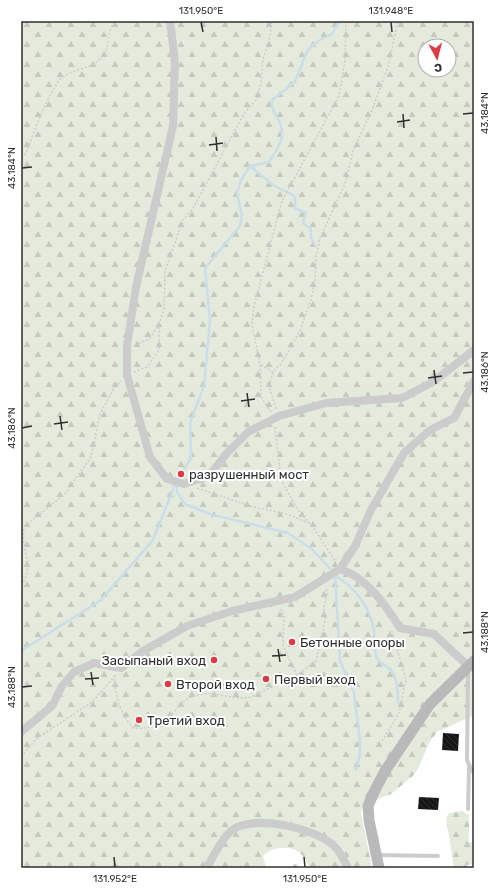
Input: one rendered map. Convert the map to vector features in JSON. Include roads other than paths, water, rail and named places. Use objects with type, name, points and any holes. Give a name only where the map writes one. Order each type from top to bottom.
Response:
[{"type":"main road","points":[[379,868],[369,820],[368,806],[374,792],[385,771],[430,704],[470,664]]},
{"type":"street","points":[[170,21],[175,61],[173,126],[136,288],[127,346],[127,375],[150,457],[167,479],[184,484],[209,476],[227,453],[248,432],[276,417],[326,403],[402,398],[433,382],[474,350]]},
{"type":"street","points":[[21,732],[52,706],[62,686],[74,672],[94,663],[121,668],[143,651],[187,626],[232,611],[295,597],[340,569],[355,546],[371,510],[404,453],[430,430],[454,418],[474,381]]},
{"type":"street","points":[[340,569],[354,574],[377,595],[400,628],[434,634],[470,664]]},
{"type":"street","points":[[206,868],[227,835],[233,830],[242,826],[256,824],[288,826],[314,833],[334,845],[348,868]]},
{"type":"lane","points":[[470,664],[467,760],[474,772]]},
{"type":"lane","points":[[468,809],[470,766]]},
{"type":"lane","points":[[376,855],[438,856]]},
{"type":"waterway","points":[[21,651],[101,600],[153,540],[176,482],[191,458],[190,423],[204,386],[210,320],[205,268],[240,226],[242,216],[237,193],[241,180],[250,166],[269,162],[281,142],[281,125],[272,108],[272,100],[295,82],[307,51],[318,41],[332,34],[339,21]]},
{"type":"waterway","points":[[250,166],[273,185],[293,195],[295,198],[295,208],[306,213],[303,223],[311,229],[311,238],[315,245]]},
{"type":"waterway","points":[[177,483],[177,492],[185,504],[213,515],[288,533],[312,549],[332,571]]},
{"type":"waterway","points":[[335,574],[340,661],[354,693],[360,741],[360,754],[356,770]]},
{"type":"waterway","points":[[335,575],[355,592],[369,614],[374,631],[376,656],[378,660],[391,670],[395,678],[398,703]]},
{"type":"place","name":"разрушенный мост","points":[[181,474]]},
{"type":"place","name":"Бетонные опоры","points":[[292,642]]},
{"type":"place","name":"Засыпаный вход","points":[[214,660]]},
{"type":"place","name":"Первый вход","points":[[266,679]]},
{"type":"place","name":"Второй вход","points":[[168,684]]},
{"type":"place","name":"Третий вход","points":[[139,720]]}]
